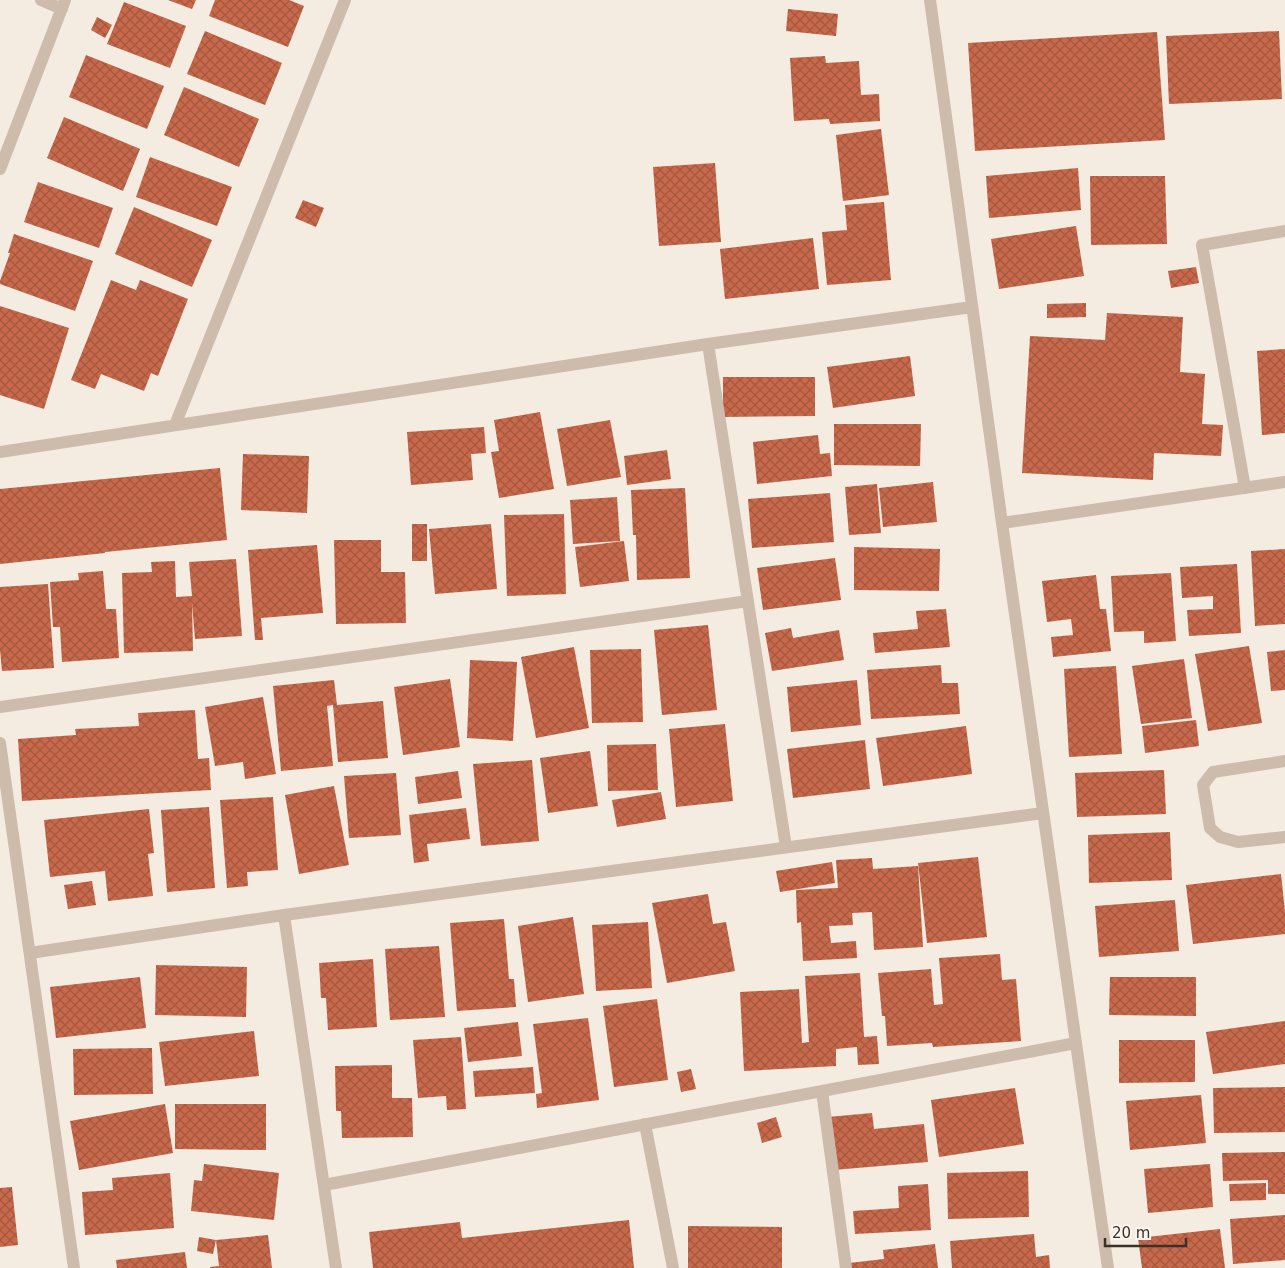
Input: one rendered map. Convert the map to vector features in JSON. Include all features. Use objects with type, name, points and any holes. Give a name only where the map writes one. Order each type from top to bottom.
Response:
[{"type":"street","points":[[0,169],[63,4],[41,0]]},
{"type":"street","points":[[175,425],[345,0]]},
{"type":"street","points":[[930,0],[1108,1268]]},
{"type":"street","points":[[1245,488],[1202,244],[1285,231]]},
{"type":"street","points":[[0,452],[708,344],[972,307]]},
{"type":"street","points":[[708,344],[786,848]]},
{"type":"street","points":[[1002,523],[1285,482]]},
{"type":"street","points":[[0,707],[748,601]]},
{"type":"street","points":[[0,743],[74,1268]]},
{"type":"street","points":[[1285,761],[1213,772],[1203,785],[1210,828],[1220,837],[1238,842],[1285,837]]},
{"type":"street","points":[[30,953],[284,915],[1043,813]]},
{"type":"street","points":[[284,915],[336,1268]]},
{"type":"street","points":[[324,1185],[1076,1043]]},
{"type":"street","points":[[822,1091],[846,1268]]},
{"type":"street","points":[[645,1124],[673,1268]]},
{"type":"building","points":[[168,0],[196,0],[192,9]]},
{"type":"building","points":[[215,0],[289,0],[304,6],[288,47],[209,16]]},
{"type":"building","points":[[124,2],[186,26],[170,68],[107,44]]},
{"type":"building","points":[[788,9],[838,14],[836,36],[786,31]]},
{"type":"building","points":[[97,17],[112,25],[105,38],[91,30]]},
{"type":"building","points":[[205,31],[282,63],[265,105],[187,74]]},
{"type":"building","points":[[1279,31],[1282,99],[1169,104],[1166,36]]},
{"type":"building","points":[[1157,32],[1165,140],[975,151],[968,43]]},
{"type":"building","points":[[86,55],[164,86],[147,129],[69,97]]},
{"type":"building","points":[[825,56],[826,63],[859,61],[861,95],[879,94],[880,121],[830,124],[829,119],[794,121],[790,58]]},
{"type":"building","points":[[184,87],[259,119],[239,167],[164,135]]},
{"type":"building","points":[[64,117],[140,149],[123,191],[47,158]]},
{"type":"building","points":[[881,129],[889,195],[843,201],[836,135]]},
{"type":"building","points":[[150,157],[232,187],[217,226],[136,197]]},
{"type":"building","points":[[715,163],[721,242],[659,246],[653,167]]},
{"type":"building","points":[[1078,168],[1081,210],[989,218],[986,176]]},
{"type":"building","points":[[1090,176],[1165,176],[1167,244],[1091,245]]},
{"type":"building","points":[[38,182],[113,208],[99,248],[24,222]]},
{"type":"building","points":[[303,200],[324,208],[316,227],[295,218]]},
{"type":"building","points":[[884,202],[891,280],[827,285],[822,232],[847,230],[845,205]]},
{"type":"building","points":[[134,207],[212,240],[192,287],[115,254]]},
{"type":"building","points":[[1076,226],[1084,276],[999,289],[991,239]]},
{"type":"building","points":[[14,234],[93,261],[75,311],[0,284]]},
{"type":"building","points":[[813,238],[819,289],[725,299],[720,249]]},
{"type":"building","points":[[1196,267],[1199,283],[1171,288],[1168,271]]},
{"type":"building","points":[[111,280],[136,290],[140,280],[188,299],[158,376],[151,373],[144,391],[101,374],[95,389],[71,380]]},
{"type":"building","points":[[1086,303],[1086,317],[1047,318],[1047,304]]},
{"type":"building","points":[[0,306],[69,328],[44,409],[0,395]]},
{"type":"building","points":[[1107,313],[1183,317],[1180,372],[1205,374],[1202,424],[1223,425],[1221,456],[1154,453],[1153,480],[1022,473],[1030,336],[1105,340]]},
{"type":"building","points":[[1285,349],[1285,433],[1262,435],[1257,351]]},
{"type":"building","points":[[910,356],[915,396],[833,408],[827,367]]},
{"type":"building","points":[[723,377],[815,377],[815,416],[723,417]]},
{"type":"building","points":[[540,412],[554,489],[499,498],[491,452],[499,451],[494,420]]},
{"type":"building","points":[[610,420],[621,477],[567,486],[557,429]]},
{"type":"building","points":[[834,424],[921,424],[920,466],[834,465]]},
{"type":"building","points":[[484,427],[486,453],[471,454],[473,480],[411,485],[407,432]]},
{"type":"building","points":[[818,435],[820,454],[830,453],[832,476],[757,484],[753,442]]},
{"type":"building","points":[[667,450],[671,479],[627,485],[624,456]]},
{"type":"building","points":[[243,454],[309,456],[307,513],[241,510]]},
{"type":"building","points":[[220,468],[227,540],[0,564],[0,489]]},
{"type":"building","points":[[933,482],[937,522],[883,527],[879,488]]},
{"type":"building","points":[[877,484],[881,533],[849,535],[845,487]]},
{"type":"building","points":[[685,488],[690,578],[637,580],[636,535],[633,535],[631,490]]},
{"type":"building","points":[[830,493],[834,542],[752,548],[748,499]]},
{"type":"building","points":[[617,497],[620,541],[573,544],[570,500]]},
{"type":"building","points":[[564,514],[566,594],[507,596],[504,515]]},
{"type":"building","points":[[412,524],[427,524],[427,561],[412,561]]},
{"type":"building","points":[[491,524],[497,589],[435,594],[429,529]]},
{"type":"building","points":[[334,540],[381,540],[381,572],[405,572],[406,623],[336,624]]},
{"type":"building","points":[[624,541],[629,581],[580,587],[575,547]]},
{"type":"building","points":[[317,545],[323,613],[261,618],[263,640],[255,640],[248,550]]},
{"type":"building","points":[[854,547],[940,549],[939,591],[854,590]]},
{"type":"building","points":[[1285,549],[1285,624],[1255,626],[1251,551]]},
{"type":"building","points":[[835,558],[841,600],[763,610],[757,568]]},
{"type":"building","points":[[236,559],[242,636],[195,639],[192,603],[193,651],[124,653],[122,573],[152,572],[151,562],[175,561],[176,597],[192,596],[189,562]]},
{"type":"building","points":[[1237,564],[1241,633],[1189,636],[1187,610],[1213,609],[1213,596],[1182,598],[1180,567]]},
{"type":"building","points":[[103,571],[106,609],[116,609],[119,658],[62,662],[60,627],[53,627],[50,582],[79,580],[78,573]]},
{"type":"building","points":[[1171,573],[1176,641],[1144,643],[1144,631],[1114,632],[1111,576]]},
{"type":"building","points":[[1096,575],[1100,609],[1106,609],[1111,651],[1053,657],[1051,637],[1073,635],[1071,619],[1047,622],[1042,581]]},
{"type":"building","points":[[48,584],[54,668],[2,671],[0,587]]},
{"type":"building","points":[[946,609],[950,647],[875,653],[873,633],[918,629],[916,611]]},
{"type":"building","points":[[708,625],[717,710],[662,715],[654,630]]},
{"type":"building","points":[[791,628],[793,638],[839,630],[844,660],[772,671],[765,633]]},
{"type":"building","points":[[1249,646],[1262,723],[1208,731],[1195,654]]},
{"type":"building","points":[[574,647],[589,728],[536,738],[521,657]]},
{"type":"building","points":[[641,649],[643,722],[592,723],[590,650]]},
{"type":"building","points":[[1285,650],[1285,690],[1271,691],[1267,652]]},
{"type":"building","points":[[1184,659],[1192,718],[1141,724],[1132,666]]},
{"type":"building","points":[[470,660],[517,662],[513,741],[467,738]]},
{"type":"building","points":[[941,665],[942,683],[958,683],[960,714],[871,719],[867,670]]},
{"type":"building","points":[[1116,666],[1122,754],[1069,757],[1064,669]]},
{"type":"building","points":[[450,679],[460,747],[403,755],[394,687]]},
{"type":"building","points":[[334,680],[337,705],[383,701],[388,758],[338,762],[333,705],[327,706],[333,766],[281,771],[273,686]]},
{"type":"building","points":[[857,680],[861,725],[791,732],[787,687]]},
{"type":"building","points":[[263,697],[276,774],[245,779],[243,762],[215,766],[205,707]]},
{"type":"building","points":[[195,710],[198,759],[209,758],[211,790],[22,801],[18,739],[76,735],[75,729],[139,726],[138,713]]},
{"type":"building","points":[[1196,720],[1199,746],[1145,753],[1142,726]]},
{"type":"building","points":[[725,724],[733,801],[676,807],[669,729]]},
{"type":"building","points":[[966,726],[972,774],[883,786],[876,738]]},
{"type":"building","points":[[865,740],[870,789],[793,798],[787,749]]},
{"type":"building","points":[[656,744],[658,790],[608,791],[607,745]]},
{"type":"building","points":[[590,751],[598,806],[548,813],[540,758]]},
{"type":"building","points":[[532,760],[539,841],[481,846],[473,764]]},
{"type":"building","points":[[1164,770],[1166,814],[1077,817],[1075,773]]},
{"type":"building","points":[[458,771],[462,798],[418,804],[415,777]]},
{"type":"building","points":[[396,773],[401,835],[349,838],[344,776]]},
{"type":"building","points":[[334,786],[349,865],[299,874],[285,795]]},
{"type":"building","points":[[661,792],[666,819],[617,827],[612,800]]},
{"type":"building","points":[[273,797],[278,870],[247,872],[248,886],[227,888],[220,800]]},
{"type":"building","points":[[209,807],[215,888],[167,892],[161,810]]},
{"type":"building","points":[[466,808],[470,839],[427,844],[429,861],[414,863],[409,815]]},
{"type":"building","points":[[149,809],[154,853],[148,854],[153,896],[108,901],[105,871],[50,877],[44,820]]},
{"type":"building","points":[[1170,832],[1172,880],[1089,883],[1088,835]]},
{"type":"building","points":[[978,857],[987,937],[927,943],[918,863]]},
{"type":"building","points":[[872,858],[873,869],[918,866],[923,947],[874,950],[872,912],[852,913],[853,925],[829,926],[831,943],[856,941],[857,958],[803,961],[801,922],[797,923],[796,890],[838,888],[836,860]]},
{"type":"building","points":[[832,862],[835,883],[780,892],[776,871]]},
{"type":"building","points":[[1281,874],[1285,934],[1193,944],[1186,885]]},
{"type":"building","points":[[92,881],[96,905],[68,909],[64,885]]},
{"type":"building","points":[[708,894],[713,924],[726,922],[735,971],[667,983],[652,903]]},
{"type":"building","points":[[1175,900],[1179,951],[1099,957],[1095,906]]},
{"type":"building","points":[[573,917],[584,994],[528,1002],[518,926]]},
{"type":"building","points":[[504,919],[509,979],[514,979],[516,1007],[457,1011],[450,923]]},
{"type":"building","points":[[648,922],[652,988],[596,991],[592,925]]},
{"type":"building","points":[[439,946],[445,1017],[390,1020],[385,949]]},
{"type":"building","points":[[1000,954],[1002,980],[1016,979],[1021,1041],[933,1047],[932,1043],[887,1046],[885,1016],[882,1016],[878,973],[931,969],[934,1005],[943,1004],[939,958]]},
{"type":"building","points":[[373,959],[377,1027],[328,1030],[326,998],[321,998],[319,963]]},
{"type":"building","points":[[156,965],[247,967],[246,1017],[155,1015]]},
{"type":"building","points":[[860,973],[864,1037],[877,1036],[879,1064],[858,1065],[857,1047],[836,1049],[836,1066],[744,1071],[740,992],[799,989],[802,1043],[809,1042],[805,976]]},
{"type":"building","points":[[140,977],[146,1028],[56,1038],[50,987]]},
{"type":"building","points":[[1110,977],[1196,977],[1196,1016],[1109,1015]]},
{"type":"building","points":[[657,999],[668,1080],[614,1087],[603,1006]]},
{"type":"building","points":[[588,1018],[599,1100],[537,1108],[536,1094],[542,1093],[533,1024]]},
{"type":"building","points":[[1285,1021],[1285,1064],[1213,1074],[1206,1032]]},
{"type":"building","points":[[518,1022],[522,1056],[468,1062],[464,1028]]},
{"type":"building","points":[[254,1031],[259,1076],[165,1086],[159,1042]]},
{"type":"building","points":[[461,1037],[466,1109],[447,1110],[446,1096],[418,1098],[413,1040]]},
{"type":"building","points":[[1119,1040],[1195,1040],[1195,1082],[1119,1083]]},
{"type":"building","points":[[152,1048],[153,1094],[74,1095],[73,1049]]},
{"type":"building","points":[[392,1065],[392,1098],[412,1098],[413,1137],[342,1138],[341,1111],[336,1111],[335,1066]]},
{"type":"building","points":[[533,1067],[535,1093],[475,1097],[473,1071]]},
{"type":"building","points":[[691,1069],[696,1089],[681,1092],[677,1072]]},
{"type":"building","points":[[1285,1087],[1285,1132],[1214,1133],[1213,1088]]},
{"type":"building","points":[[1015,1088],[1024,1144],[939,1157],[931,1100]]},
{"type":"building","points":[[1201,1095],[1206,1143],[1130,1150],[1126,1101]]},
{"type":"building","points":[[165,1104],[173,1153],[79,1170],[70,1121]]},
{"type":"building","points":[[175,1104],[266,1104],[266,1150],[175,1149]]},
{"type":"building","points":[[872,1113],[874,1129],[924,1124],[928,1162],[833,1170],[828,1117]]},
{"type":"building","points":[[776,1117],[782,1137],[762,1143],[757,1123]]},
{"type":"building","points":[[1285,1152],[1285,1194],[1268,1194],[1268,1180],[1223,1181],[1222,1153]]},
{"type":"building","points":[[204,1164],[279,1173],[274,1220],[191,1211],[194,1180],[202,1181]]},
{"type":"building","points":[[1210,1164],[1213,1207],[1148,1213],[1144,1169]]},
{"type":"building","points":[[1028,1171],[1029,1217],[948,1219],[947,1173]]},
{"type":"building","points":[[170,1173],[174,1228],[85,1235],[82,1192],[113,1190],[112,1178]]},
{"type":"building","points":[[1266,1183],[1266,1200],[1230,1201],[1229,1184]]},
{"type":"building","points":[[928,1184],[931,1230],[855,1234],[853,1211],[899,1208],[898,1186]]},
{"type":"building","points":[[12,1187],[18,1245],[0,1247],[0,1188]]},
{"type":"building","points":[[1285,1215],[1285,1260],[1233,1264],[1230,1219]]},
{"type":"building","points":[[629,1220],[634,1268],[373,1268],[369,1232],[460,1222],[462,1238]]},
{"type":"building","points":[[688,1226],[782,1227],[782,1268],[688,1268]]},
{"type":"building","points":[[1220,1229],[1225,1268],[1142,1268],[1138,1238]]},
{"type":"building","points":[[1034,1234],[1036,1257],[1049,1255],[1050,1268],[952,1268],[950,1241]]},
{"type":"building","points":[[268,1235],[272,1268],[210,1268],[219,1266],[216,1240]]},
{"type":"building","points":[[199,1237],[216,1240],[213,1254],[197,1251]]},
{"type":"building","points":[[935,1244],[938,1268],[850,1268],[849,1263],[884,1259],[883,1250]]},
{"type":"building","points":[[185,1252],[187,1268],[117,1268],[116,1260]]}]
